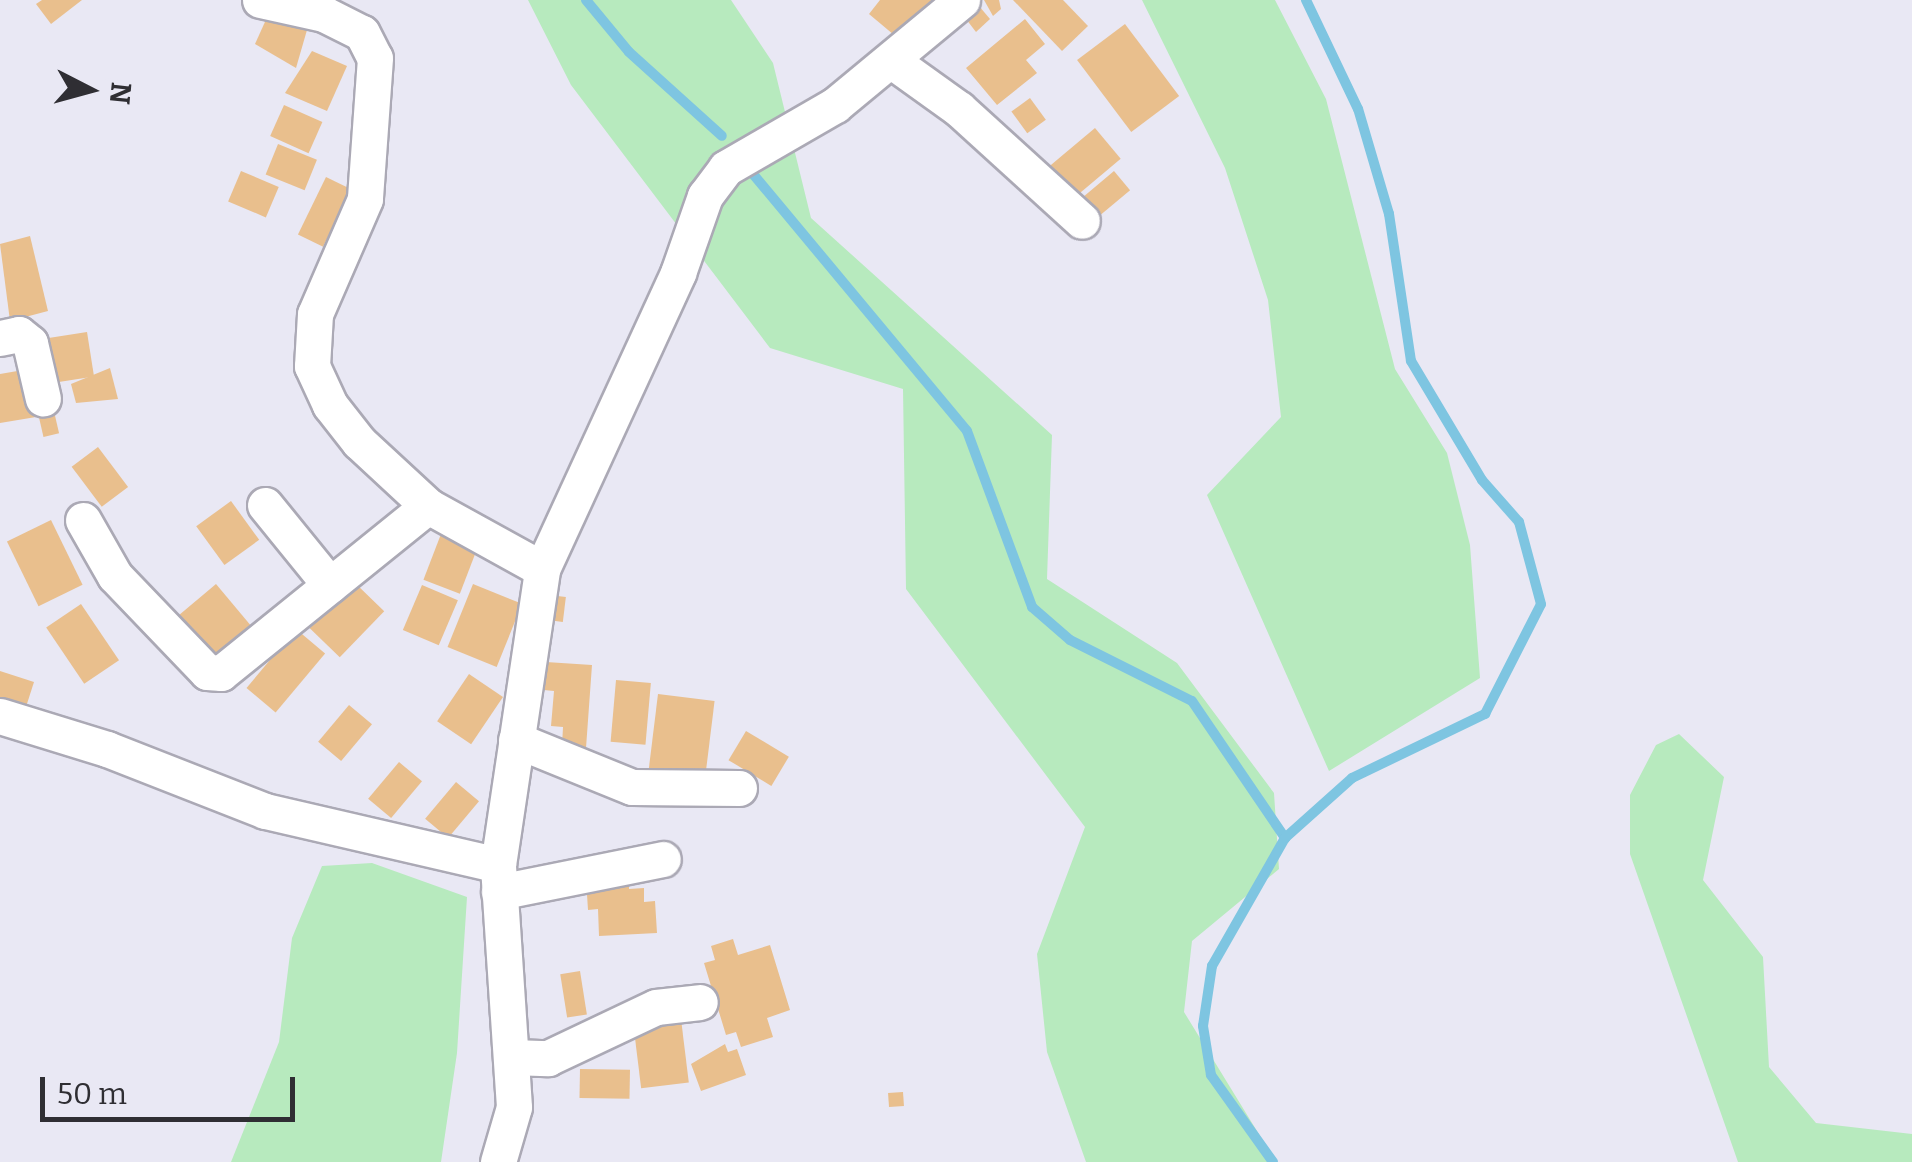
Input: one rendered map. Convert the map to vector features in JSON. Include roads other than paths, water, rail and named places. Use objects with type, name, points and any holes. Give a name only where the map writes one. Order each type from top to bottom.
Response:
[{"type":"street","points":[[260,0],[324,14],[362,33],[376,58],[364,199],[316,314],[312,366],[330,405],[359,442],[428,506],[542,569]]},
{"type":"street","points":[[498,1162],[514,1107],[498,879],[542,569],[678,274],[704,196],[726,168],[835,105],[962,0]]},
{"type":"street","points":[[892,61],[959,108],[1082,220]]},
{"type":"street","points":[[0,338],[19,334],[30,343],[42,399]]},
{"type":"street","points":[[265,504],[330,585]]},
{"type":"street","points":[[83,520],[115,576],[207,672],[222,674],[428,506]]},
{"type":"street","points":[[0,716],[107,749],[266,811],[498,879],[663,859]]},
{"type":"street","points":[[516,740],[632,787],[739,788]]},
{"type":"street","points":[[511,1057],[548,1058],[656,1007],[700,1002]]},
{"type":"waterway","points":[[586,0],[629,52],[722,136]]},
{"type":"waterway","points":[[1273,1162],[1211,1075],[1203,1026],[1212,966],[1285,838],[1352,778],[1485,714],[1541,604],[1519,522],[1482,480],[1411,361],[1389,214],[1358,109],[1306,0]]},
{"type":"waterway","points":[[753,174],[967,431],[1032,607],[1070,640],[1192,701],[1285,838]]}]
